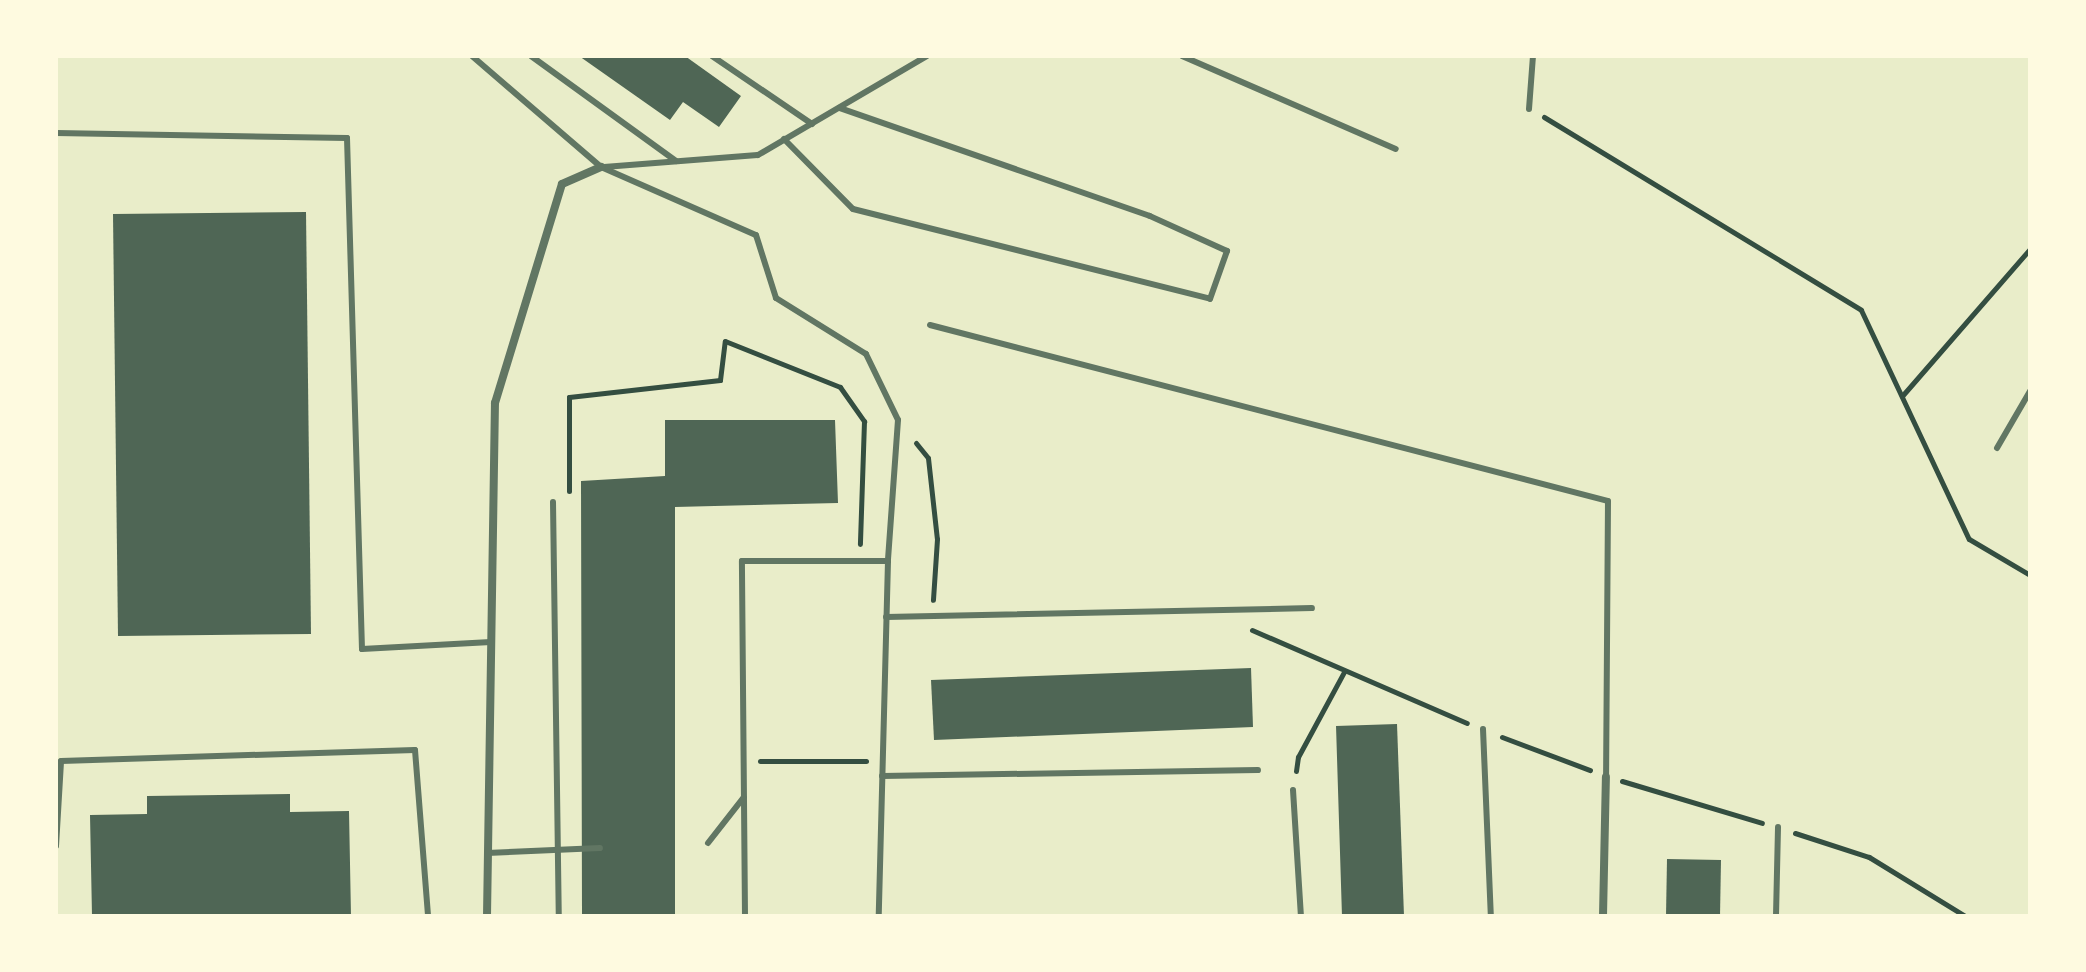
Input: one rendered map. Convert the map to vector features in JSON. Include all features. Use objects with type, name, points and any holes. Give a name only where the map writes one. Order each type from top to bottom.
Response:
[{"type":"street","points":[[487,916],[495,403],[562,184],[601,167]]},
{"type":"street","points":[[1603,916],[1606,777]]},
{"type":"lane","points":[[472,56],[601,167],[756,235],[776,298],[866,354],[898,420],[888,561],[879,916]]},
{"type":"lane","points":[[531,56],[676,161]]},
{"type":"lane","points":[[712,56],[812,124]]},
{"type":"lane","points":[[601,167],[758,155],[927,56]]},
{"type":"lane","points":[[1182,56],[1396,149]]},
{"type":"lane","points":[[1529,109],[1533,56]]},
{"type":"lane","points":[[784,139],[853,209],[1210,299],[1227,251],[1150,216],[839,108]]},
{"type":"lane","points":[[56,133],[347,138],[362,649],[491,642]]},
{"type":"lane","points":[[930,325],[1608,501],[1606,777]]},
{"type":"lane","points":[[1997,448],[2030,391]]},
{"type":"lane","points":[[553,502],[559,916]]},
{"type":"lane","points":[[745,916],[742,561],[888,561]]},
{"type":"lane","points":[[886,617],[1312,608]]},
{"type":"lane","points":[[1483,729],[1491,916]]},
{"type":"lane","points":[[56,846],[61,761],[415,750],[428,916]]},
{"type":"lane","points":[[882,776],[1258,770]]},
{"type":"lane","points":[[1293,790],[1301,916]]},
{"type":"lane","points":[[708,843],[744,797]]},
{"type":"lane","points":[[1776,916],[1778,827]]},
{"type":"lane","points":[[487,853],[600,848]]},
{"type":"path","points":[[1529,109],[1861,310],[1969,539],[2030,575]]},
{"type":"path","points":[[1902,396],[2030,249]]},
{"type":"path","points":[[569,506],[569,397],[720,380],[725,341],[840,387],[864,421],[859,561]]},
{"type":"path","points":[[898,420],[928,458],[937,539],[931,616]]},
{"type":"path","points":[[1300,652],[1327,665]]},
{"type":"path","points":[[1298,757],[1344,672]]},
{"type":"path","points":[[744,761],[883,762]]},
{"type":"building","points":[[579,56],[685,56],[741,96],[719,127],[683,102],[670,120]]},
{"type":"building","points":[[306,212],[311,634],[118,636],[113,214]]},
{"type":"building","points":[[665,420],[835,420],[838,503],[675,507],[675,916],[582,916],[581,481],[665,476]]},
{"type":"building","points":[[1251,668],[1253,727],[934,740],[931,680]]},
{"type":"building","points":[[1397,724],[1404,916],[1342,916],[1336,726]]},
{"type":"building","points":[[290,794],[290,812],[349,811],[351,916],[92,916],[90,815],[147,814],[147,796]]},
{"type":"building","points":[[1667,859],[1721,860],[1720,916],[1666,916]]}]
